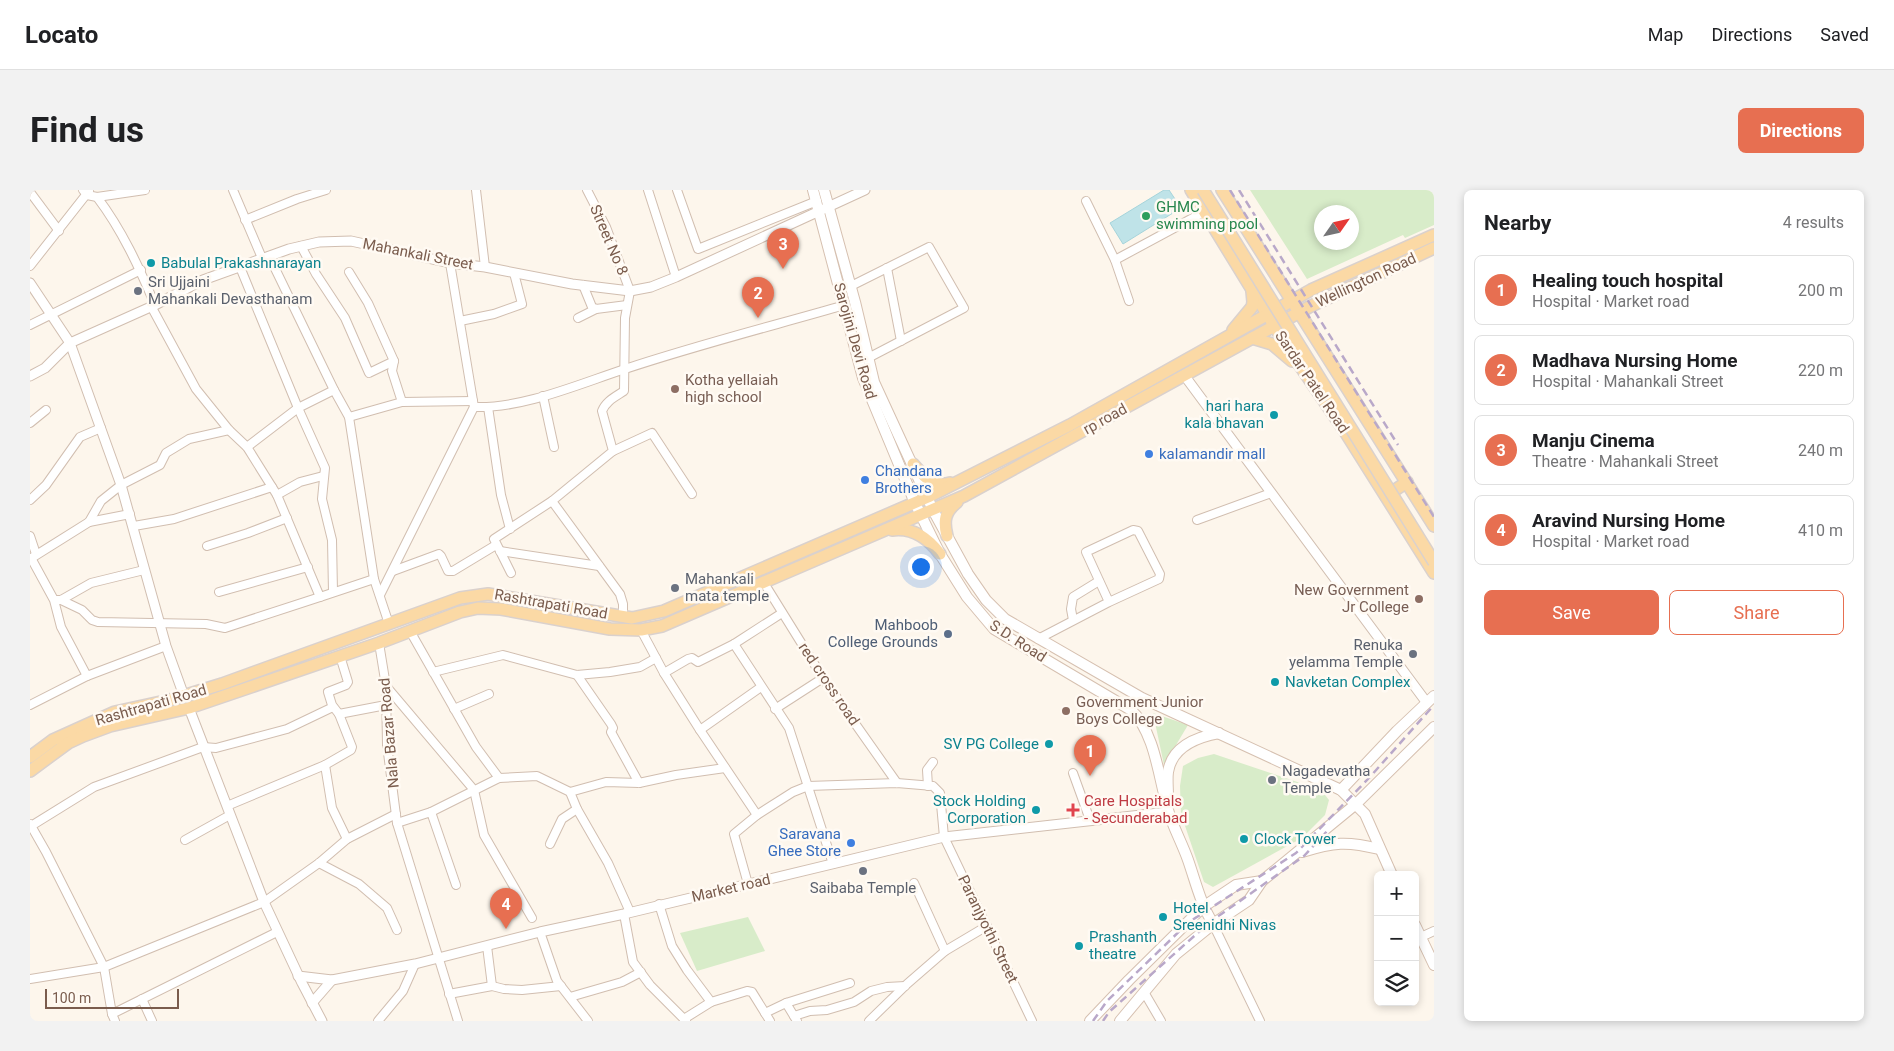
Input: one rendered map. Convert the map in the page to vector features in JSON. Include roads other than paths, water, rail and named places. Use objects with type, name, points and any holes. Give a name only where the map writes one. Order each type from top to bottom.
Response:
[{"type":"main road","name":"Sarojini Devi Road","points":[[813,190],[863,378],[920,515]]},
{"type":"main road","name":"Sarojini Devi Road","points":[[824,190],[851,286],[874,382],[933,510]]},
{"type":"main road","name":"Sardar Patel Road","points":[[1191,190],[1267,314],[1386,496],[1434,574]]},
{"type":"main road","points":[[1203,190],[1434,562]]},
{"type":"main road","points":[[1212,190],[1434,548]]},
{"type":"main road","name":"Sardar Patel Road","points":[[1222,190],[1434,526]]},
{"type":"main road","points":[[1212,224],[1234,211]]},
{"type":"main road","name":"rp road","points":[[928,497],[1070,425],[1291,301],[1434,235]]},
{"type":"main road","name":"Wellington Road","points":[[1275,326],[1434,248]]},
{"type":"main road","points":[[1227,337],[1252,307],[1251,288]]},
{"type":"main road","name":"rp road","points":[[920,515],[964,496],[1275,326]]},
{"type":"main road","points":[[1252,338],[1272,344],[1306,374]]},
{"type":"main road","points":[[913,464],[928,481],[935,484],[945,485],[958,482]]},
{"type":"main road","points":[[1386,496],[1407,482]]},
{"type":"main road","points":[[947,536],[945,516],[951,507],[964,496]]},
{"type":"main road","name":"Rashtrapati Road","points":[[30,771],[53,740],[115,712],[184,696],[222,684],[460,598],[488,594],[503,595],[623,617],[639,617],[664,611],[928,497]]},
{"type":"main road","name":"S.D. Road","points":[[933,510],[968,574],[986,600],[1005,620],[1142,698],[1219,733]]},
{"type":"main road","name":"Rashtrapati Road","points":[[30,757],[110,726],[188,708],[378,643],[460,612],[478,608],[501,609],[610,629],[641,630],[662,626],[920,515]]},
{"type":"main road","name":"S.D. Road","points":[[920,515],[940,554],[967,597],[994,629],[1131,710],[1136,715],[1146,730],[1168,812]]},
{"type":"main road","points":[[885,531],[898,529],[911,531],[923,536],[933,544],[940,554]]},
{"type":"main road","points":[[501,609],[503,595]]},
{"type":"main road","points":[[1342,790],[1430,699]]},
{"type":"main road","points":[[1120,1021],[1176,954],[1212,924],[1250,900],[1262,881],[1356,804],[1434,727]]},
{"type":"main road","points":[[1212,924],[1202,907],[1188,859],[1168,812],[1168,770],[1173,758],[1186,744],[1201,737],[1219,733],[1342,790],[1365,814],[1390,871]]},
{"type":"main road","points":[[1297,853],[1327,844],[1344,842],[1379,849]]},
{"type":"main road","points":[[1090,1021],[1202,907],[1236,885],[1262,881]]},
{"type":"main road","points":[[1419,934],[1434,965]]},
{"type":"street","points":[[97,197],[145,190]]},
{"type":"street","points":[[233,190],[245,220],[349,417],[374,580],[389,624]]},
{"type":"street","points":[[295,190],[297,199]]},
{"type":"street","points":[[245,220],[297,199],[326,190]]},
{"type":"street","points":[[476,190],[485,267]]},
{"type":"street","name":"Street No 8","points":[[588,190],[606,227],[630,291]]},
{"type":"street","points":[[648,190],[676,277]]},
{"type":"street","points":[[677,190],[698,250],[818,206]]},
{"type":"street","name":"Mahankali Street","points":[[30,376],[45,368],[70,343],[153,306],[203,280],[301,246],[319,242],[351,241],[450,263],[630,291],[650,287],[676,277],[818,206],[830,206],[865,190]]},
{"type":"street","points":[[30,192],[59,231]]},
{"type":"street","points":[[30,266],[59,231],[86,192],[97,197],[113,218],[141,270],[153,306],[196,389],[229,430],[247,447],[277,495],[320,597]]},
{"type":"street","points":[[1086,201],[1115,260],[1129,302]]},
{"type":"street","points":[[1115,260],[1204,212]]},
{"type":"street","points":[[301,246],[345,318],[369,373],[394,361]]},
{"type":"street","points":[[851,286],[929,247],[964,308],[868,358]]},
{"type":"street","points":[[380,595],[473,404],[450,263]]},
{"type":"street","points":[[240,267],[325,468],[322,499],[332,540],[333,592]]},
{"type":"street","points":[[887,268],[900,341]]},
{"type":"street","points":[[30,326],[50,314],[141,270]]},
{"type":"street","points":[[349,272],[368,303],[394,361],[392,370],[402,402]]},
{"type":"street","points":[[460,321],[494,314],[522,304],[514,273]]},
{"type":"street","points":[[30,283],[70,343],[121,484],[166,646],[184,696]]},
{"type":"street","points":[[583,285],[592,307],[596,309]]},
{"type":"street","points":[[612,451],[602,411],[610,400],[624,391],[624,332],[630,291]]},
{"type":"street","points":[[578,318],[596,309],[627,305]]},
{"type":"street","points":[[349,417],[402,402],[473,404],[488,408],[543,396],[625,369],[845,305]]},
{"type":"street","points":[[1184,375],[1271,493],[1430,699]]},
{"type":"street","points":[[247,447],[298,408],[334,390]]},
{"type":"street","points":[[543,396],[554,447]]},
{"type":"street","points":[[488,408],[501,495],[510,529]]},
{"type":"street","points":[[30,422],[46,410]]},
{"type":"street","points":[[30,500],[46,485],[80,437],[101,428]]},
{"type":"street","points":[[89,522],[101,501],[121,484],[160,465],[166,453],[189,439],[229,430]]},
{"type":"street","points":[[510,573],[495,538],[552,501],[612,451],[652,433],[692,494]]},
{"type":"street","points":[[277,495],[300,482],[323,476]]},
{"type":"street","points":[[134,526],[174,519],[272,487]]},
{"type":"street","points":[[1197,520],[1271,493]]},
{"type":"street","points":[[552,501],[620,594],[623,604],[623,617]]},
{"type":"street","points":[[32,557],[89,522],[130,514]]},
{"type":"street","points":[[207,546],[248,534],[287,518]]},
{"type":"street","points":[[1038,639],[1109,602],[1159,579],[1160,577],[1138,531],[1133,530],[1086,552],[1109,602]]},
{"type":"street","points":[[30,536],[32,557],[57,600],[61,627],[87,676]]},
{"type":"street","points":[[393,571],[438,554],[441,556],[448,571],[453,571],[498,548],[599,566]]},
{"type":"street","points":[[219,592],[308,567]]},
{"type":"street","points":[[57,600],[91,583],[144,570]]},
{"type":"street","points":[[57,600],[82,610],[92,620],[98,622],[206,624],[225,628],[374,580]]},
{"type":"street","points":[[1073,620],[1071,609],[1073,597],[1099,581]]},
{"type":"street","name":"red cross road","points":[[764,583],[823,678],[897,783]]},
{"type":"street","points":[[664,673],[688,659],[692,658],[698,662],[734,644],[782,613]]},
{"type":"street","points":[[641,630],[664,673],[757,815]]},
{"type":"street","points":[[410,631],[476,747],[499,778]]},
{"type":"street","name":"Nala Bazar Road","points":[[378,643],[386,686],[387,745],[397,823],[438,957]]},
{"type":"street","points":[[734,644],[761,688],[789,728],[833,864]]},
{"type":"street","points":[[30,705],[87,676],[166,646]]},
{"type":"street","points":[[434,672],[503,655],[578,675],[640,667],[656,658]]},
{"type":"street","points":[[185,840],[229,810],[325,766],[352,749],[339,714],[333,707],[328,692],[346,685],[348,682],[340,656]]},
{"type":"street","points":[[578,675],[611,724],[613,728],[611,732],[628,759],[639,783]]},
{"type":"street","points":[[775,709],[823,678]]},
{"type":"street","points":[[386,686],[474,790],[486,840],[532,918]]},
{"type":"street","points":[[700,730],[761,688]]},
{"type":"street","points":[[454,709],[488,694]]},
{"type":"street","points":[[339,714],[386,705]]},
{"type":"street","points":[[277,932],[142,999],[113,1018],[104,967],[31,825],[94,787],[203,748],[216,748],[287,729],[333,707]]},
{"type":"street","points":[[188,708],[264,902],[298,976],[322,1021]]},
{"type":"street","points":[[928,786],[927,770],[932,762]]},
{"type":"street","points":[[325,766],[332,808],[347,839]]},
{"type":"street","points":[[397,823],[431,812],[499,778],[537,776],[570,792],[606,782],[639,783],[676,775],[725,768]]},
{"type":"street","points":[[1074,773],[1090,820]]},
{"type":"street","points":[[748,884],[734,834],[757,815],[793,792],[808,786],[897,783],[933,786],[940,793],[944,837]]},
{"type":"street","points":[[570,792],[577,809],[608,863],[627,912],[633,962],[650,985],[683,1019]]},
{"type":"street","points":[[550,844],[562,819],[577,809]]},
{"type":"street","points":[[431,812],[456,885]]},
{"type":"street","name":"Market road","points":[[298,976],[332,980],[415,964],[540,932],[944,837],[1168,812]]},
{"type":"street","points":[[30,979],[104,967],[264,902],[319,863],[347,839],[396,814]]},
{"type":"street","name":"Paranjyothi Street","points":[[944,837],[1032,1021]]},
{"type":"street","points":[[30,841],[38,838]]},
{"type":"street","points":[[319,863],[358,884],[387,908],[398,930]]},
{"type":"street","points":[[914,883],[945,951]]},
{"type":"street","points":[[659,904],[672,946],[711,1002]]},
{"type":"street","points":[[1212,924],[1260,1021]]},
{"type":"street","points":[[868,1021],[945,951],[987,926]]},
{"type":"street","points":[[1421,938],[1434,931]]},
{"type":"street","points":[[540,932],[554,974],[588,1021]]},
{"type":"street","points":[[487,946],[492,986]]},
{"type":"street","points":[[438,957],[458,1021]]},
{"type":"street","points":[[378,1021],[403,991],[415,964]]},
{"type":"street","points":[[570,997],[622,982],[641,972]]},
{"type":"street","points":[[312,1003],[332,980]]},
{"type":"street","points":[[765,1013],[786,1003],[850,983]]},
{"type":"street","points":[[449,994],[492,986],[522,990],[561,986]]},
{"type":"street","points":[[786,1003],[796,1018],[810,1011],[827,1010],[854,1002],[871,992],[887,987],[905,986]]},
{"type":"street","points":[[673,1021],[683,1019],[711,1002],[747,991],[752,992],[770,1021]]},
{"type":"street","points":[[1144,992],[1161,1021]]},
{"type":"street","points":[[142,999],[152,1021]]},
{"type":"water","name":"GHMC swimming pool","points":[[1164,190],[1169,190],[1181,208],[1123,244],[1110,223]]},
{"type":"railway","points":[[1230,190],[1434,517]]},
{"type":"railway","points":[[1239,190],[1398,445]]},
{"type":"railway","points":[[1093,1021],[1107,1001],[1189,922],[1296,853],[1369,778],[1434,705]]},
{"type":"railway","points":[[1103,1021],[1109,1012],[1210,922],[1304,856],[1329,829]]},
{"type":"place","name":"GHMC swimming pool","points":[[1146,216]]},
{"type":"place","name":"Babulal Prakashnarayan","points":[[151,263]]},
{"type":"place","name":"Manju Cinema","points":[[783,269]]},
{"type":"place","name":"Sri Ujjaini Mahankali Devasthanam","points":[[138,291]]},
{"type":"place","name":"Madhava Nursing Home","points":[[758,318]]},
{"type":"place","name":"Kotha yellaiah high school","points":[[675,389]]},
{"type":"place","name":"hari hara kala bhavan","points":[[1274,415]]},
{"type":"place","name":"kalamandir mall","points":[[1149,454]]},
{"type":"place","name":"Chandana Brothers","points":[[865,480]]},
{"type":"place","name":"Mahankali mata temple","points":[[675,588]]},
{"type":"place","name":"New Government Jr College","points":[[1419,599]]},
{"type":"place","name":"Mahboob College Grounds","points":[[948,634]]},
{"type":"place","name":"Renuka yelamma Temple","points":[[1413,654]]},
{"type":"place","name":"Navketan Complex","points":[[1275,682]]},
{"type":"place","name":"Government Junior Boys College","points":[[1066,711]]},
{"type":"place","name":"SV PG College","points":[[1049,744]]},
{"type":"place","name":"Healing touch hospital","points":[[1090,776]]},
{"type":"place","name":"Nagadevatha Temple","points":[[1272,780]]},
{"type":"place","name":"Stock Holding Corporation","points":[[1036,810]]},
{"type":"place","name":"Care Hospitals - Secunderabad","points":[[1073,810]]},
{"type":"place","name":"Clock Tower","points":[[1244,839]]},
{"type":"place","name":"Saravana Ghee Store","points":[[851,843]]},
{"type":"place","name":"Saibaba Temple","points":[[863,871]]},
{"type":"place","name":"Hotel Sreenidhi Nivas","points":[[1163,917]]},
{"type":"place","name":"Aravind Nursing Home","points":[[506,929]]},
{"type":"place","name":"Prashanth theatre","points":[[1079,946]]}]
